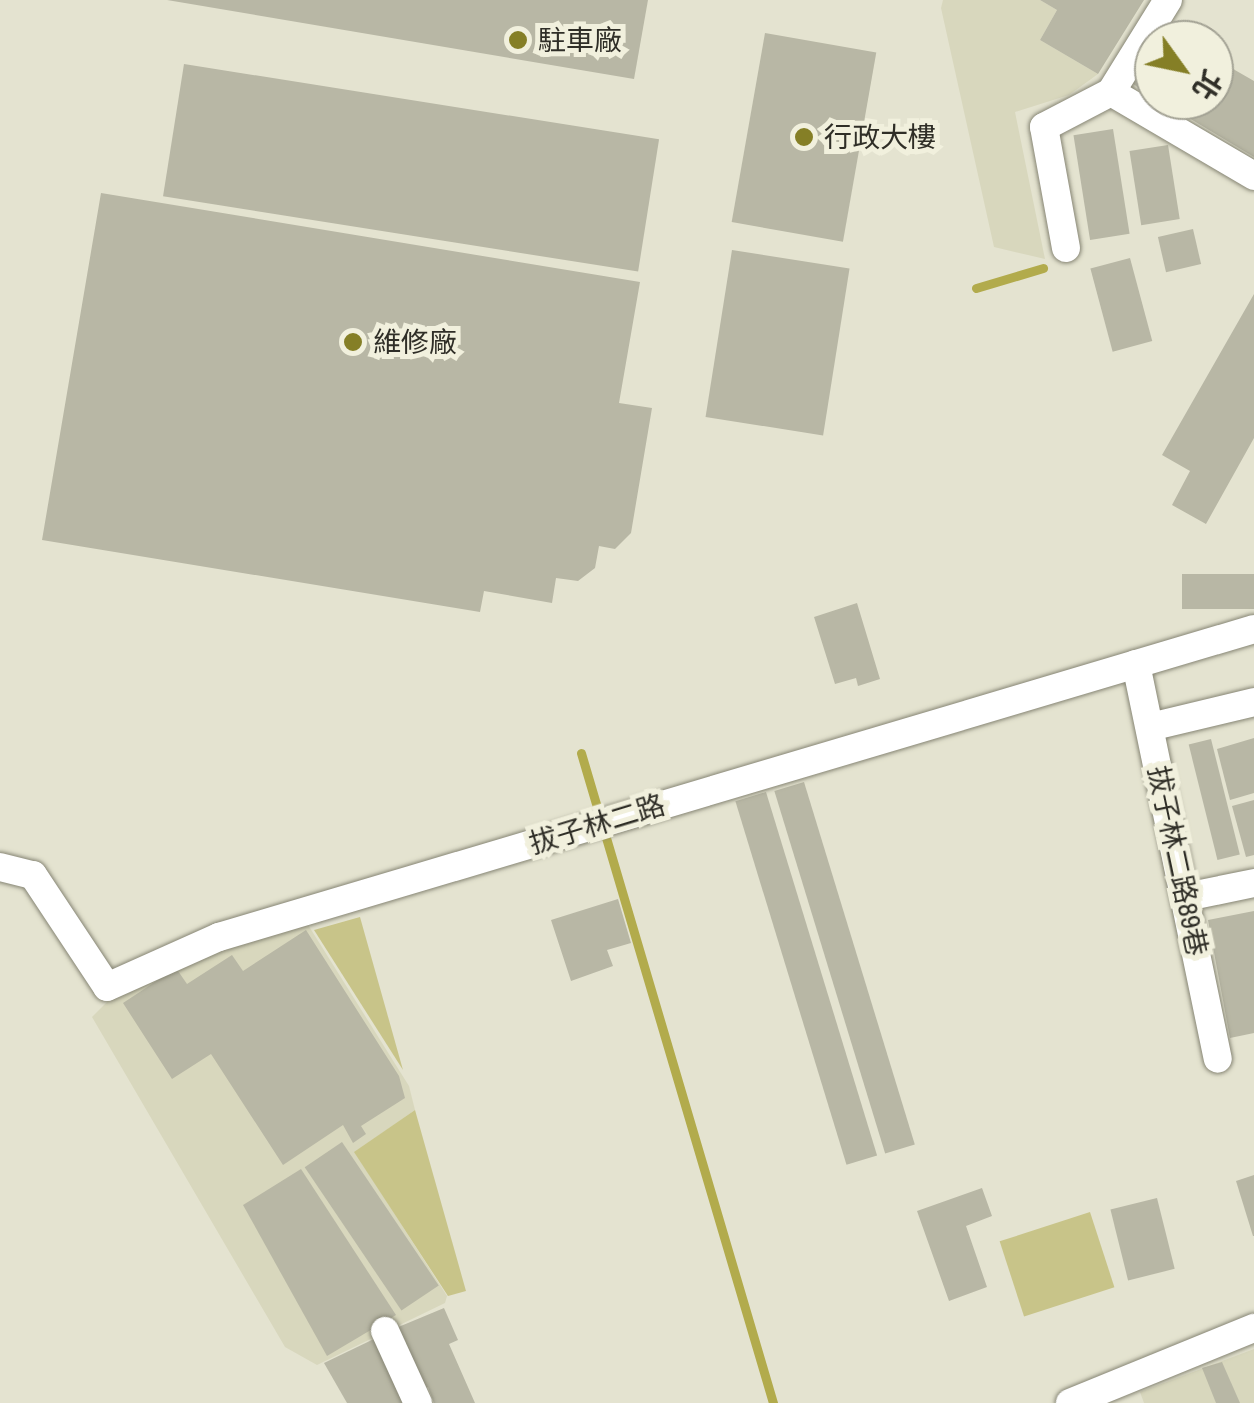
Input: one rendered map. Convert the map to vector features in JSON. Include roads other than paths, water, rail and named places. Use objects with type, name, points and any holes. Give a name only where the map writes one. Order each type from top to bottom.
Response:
[{"type":"street","points":[[1066,248],[1044,127],[1111,92],[1168,0]]},
{"type":"street","points":[[1111,92],[1254,176]]},
{"type":"street","name":"拔子林二路","points":[[0,866],[33,875],[107,986],[219,937],[1254,629]]},
{"type":"street","name":"拔子林二路89巷","points":[[1136,664],[1218,1059]]},
{"type":"street","points":[[1150,727],[1254,702]]},
{"type":"street","points":[[1186,897],[1254,883]]},
{"type":"street","points":[[1070,1403],[1254,1328]]},
{"type":"street","points":[[384,1331],[418,1403]]},
{"type":"waterway","points":[[976,288],[1043,268]]},
{"type":"waterway","points":[[581,753],[773,1403]]},
{"type":"place","name":"駐車廠","points":[[518,40]]},
{"type":"place","name":"行政大樓","points":[[804,137]]},
{"type":"place","name":"維修廠","points":[[353,342]]}]
